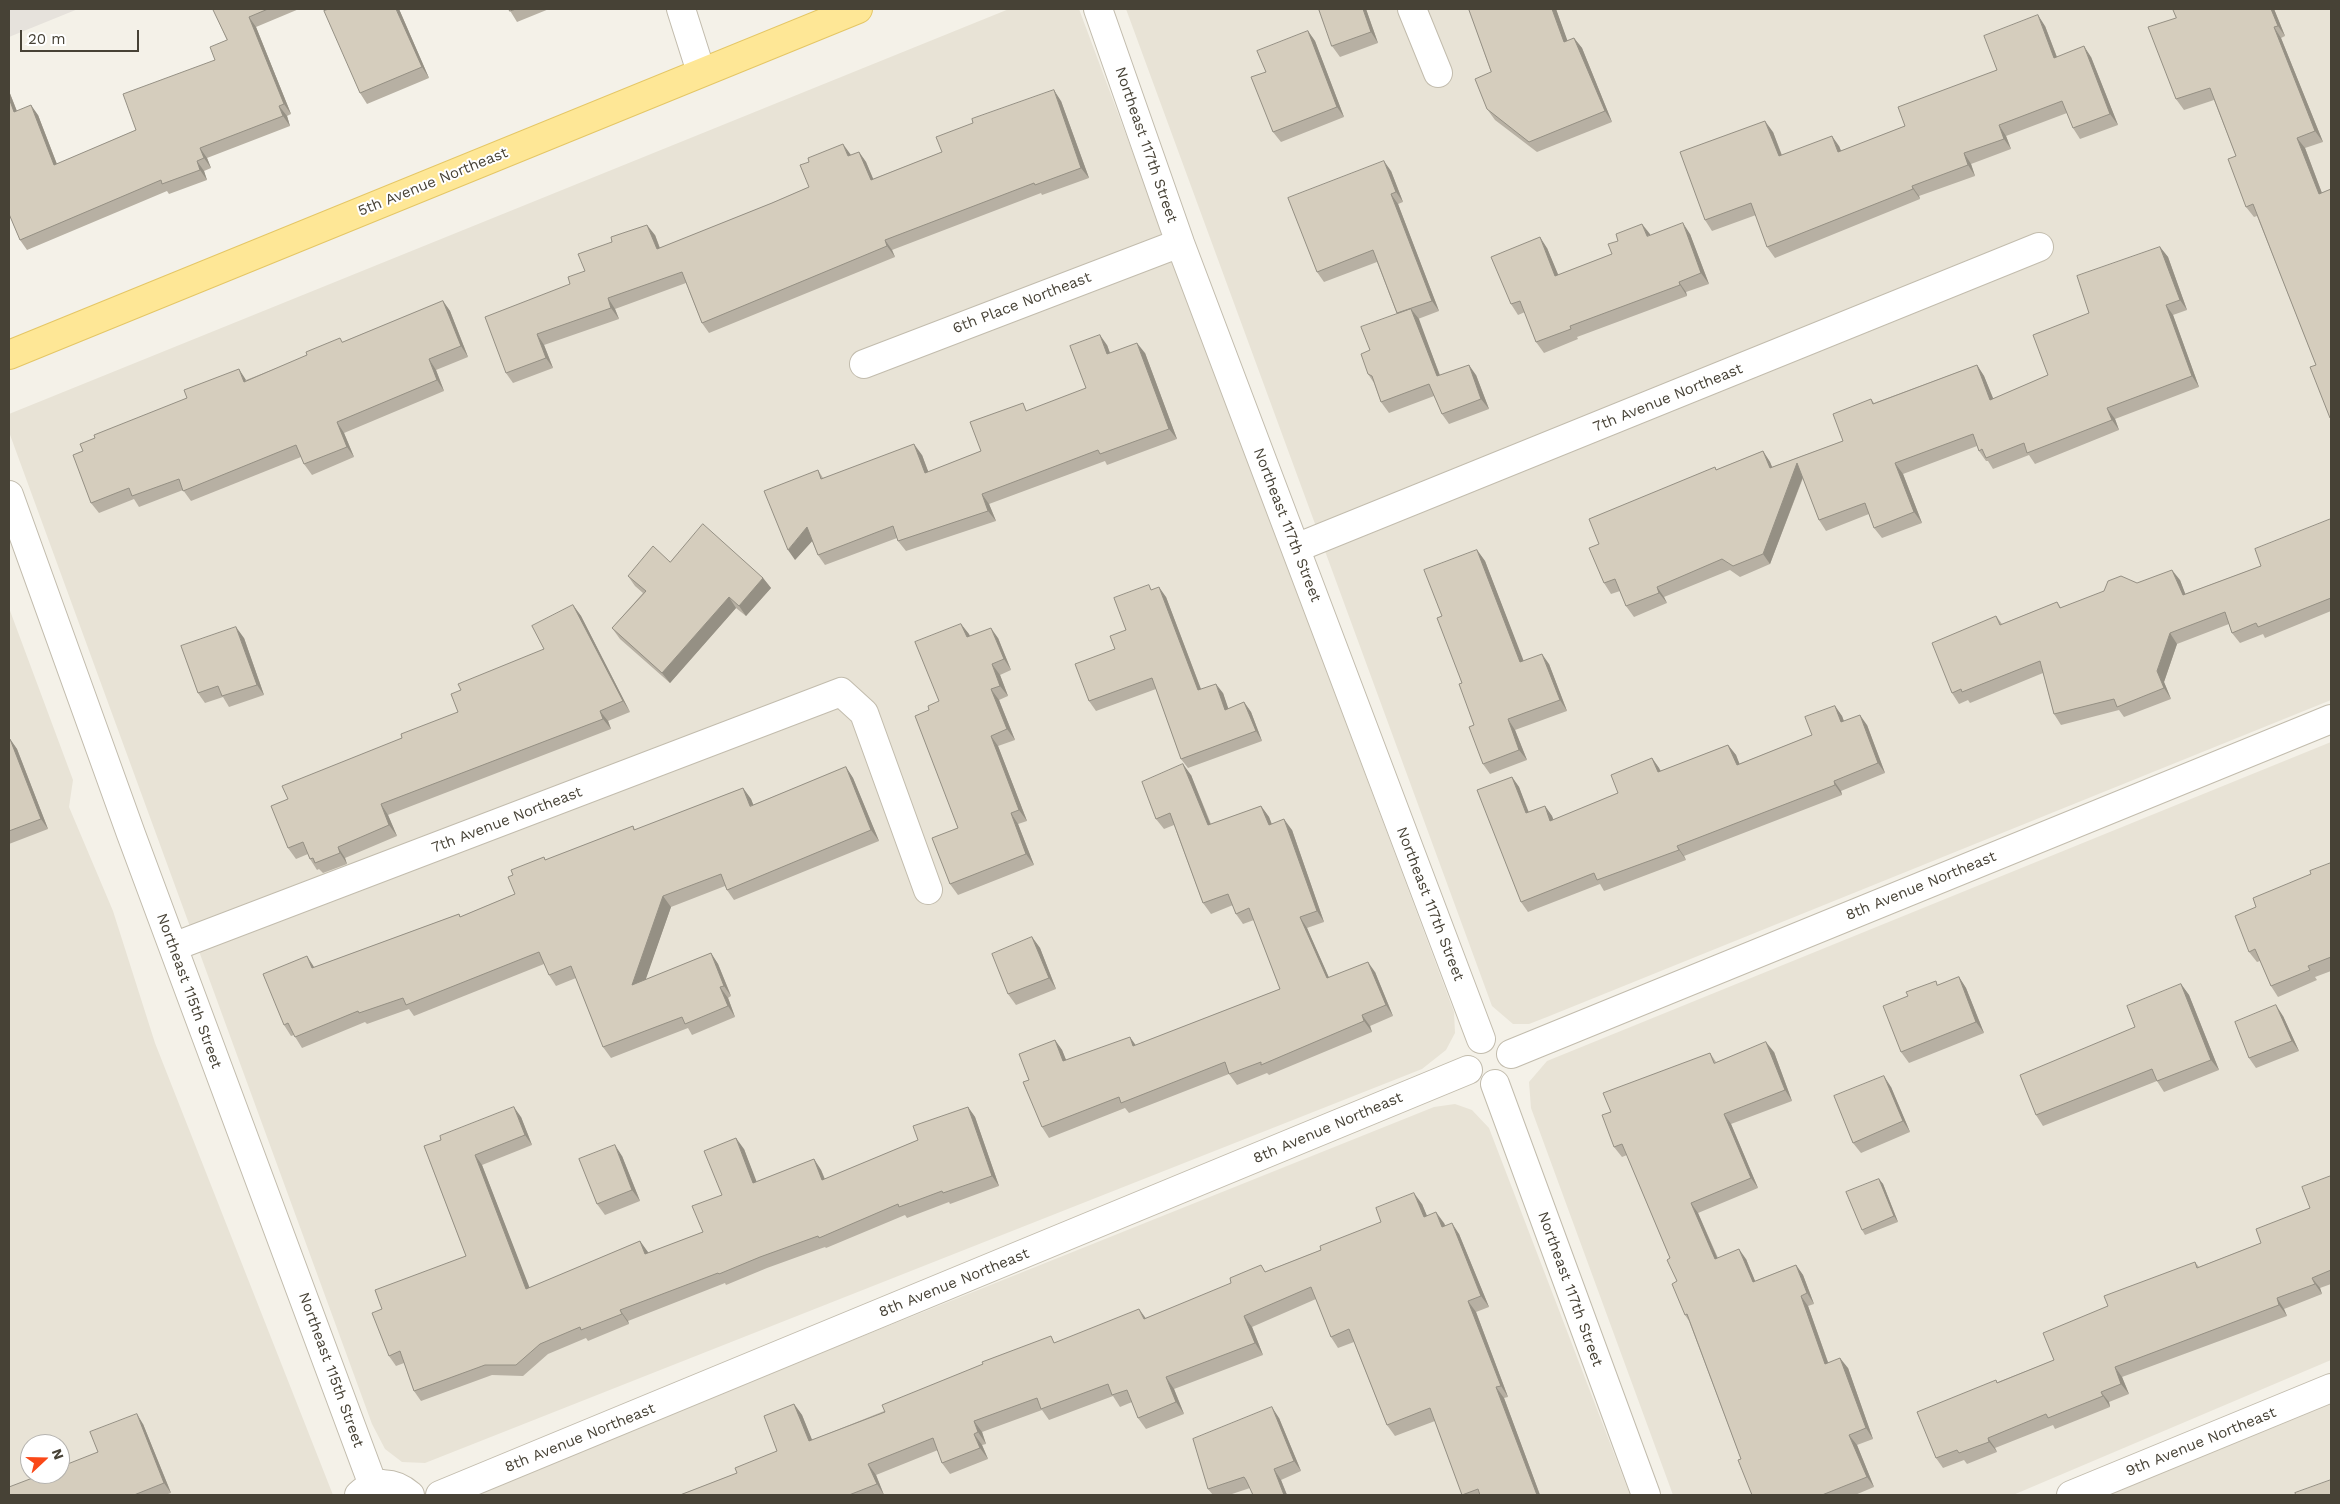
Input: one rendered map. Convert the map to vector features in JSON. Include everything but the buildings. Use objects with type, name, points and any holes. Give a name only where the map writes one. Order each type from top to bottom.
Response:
[{"type":"main road","name":"5th Avenue Northeast","points":[[9,355],[858,9]]},
{"type":"street","points":[[681,9],[702,72]]},
{"type":"street","name":"Northeast 117th Street","points":[[1098,9],[1180,243],[1481,1039]]},
{"type":"street","points":[[1412,9],[1438,73]]},
{"type":"street","name":"6th Place Northeast","points":[[864,364],[1180,243]]},
{"type":"street","name":"7th Avenue Northeast","points":[[1296,548],[2039,248]]},
{"type":"street","name":"Northeast 115th Street","points":[[9,495],[173,947],[366,1490]]},
{"type":"street","name":"7th Avenue Northeast","points":[[173,947],[841,692],[864,713],[928,890]]},
{"type":"street","name":"8th Avenue Northeast","points":[[1511,1054],[2331,719]]},
{"type":"street","points":[[1491,1038],[1498,1040],[1505,1044],[1511,1054],[1511,1067],[1508,1074],[1495,1084],[1480,1083],[1473,1079],[1468,1070],[1467,1052],[1472,1045],[1481,1039],[1491,1038]]},
{"type":"street","name":"8th Avenue Northeast","points":[[440,1495],[1468,1070]]},
{"type":"street","name":"Northeast 117th Street","points":[[1495,1084],[1646,1495]]},
{"type":"street","name":"9th Avenue Northeast","points":[[2071,1495],[2331,1388]]},
{"type":"street","points":[[366,1490],[384,1483],[394,1484],[410,1495]]},
{"type":"shaded area","points":[[9,9],[78,9],[9,37]]},
{"type":"shaded area","points":[[1009,9],[1079,9],[1454,1012],[1455,1033],[1446,1050],[1422,1069],[425,1463],[402,1462],[385,1449],[372,1424],[9,432],[9,414]]},
{"type":"shaded area","points":[[1126,9],[2331,9],[2331,700],[1547,1017],[1529,1024],[1513,1024],[1492,1006]]},
{"type":"shaded area","points":[[9,608],[73,780],[69,807],[113,911],[155,1043],[333,1495],[9,1495]]},
{"type":"shaded area","points":[[2331,742],[2331,1360],[2013,1495],[1673,1495],[1531,1108],[1529,1082],[1547,1061]]},
{"type":"shaded area","points":[[1455,1104],[1472,1110],[1489,1128],[1630,1495],[467,1495],[1434,1107]]},
{"type":"shaded area","points":[[2331,1400],[2331,1495],[2108,1495]]}]
